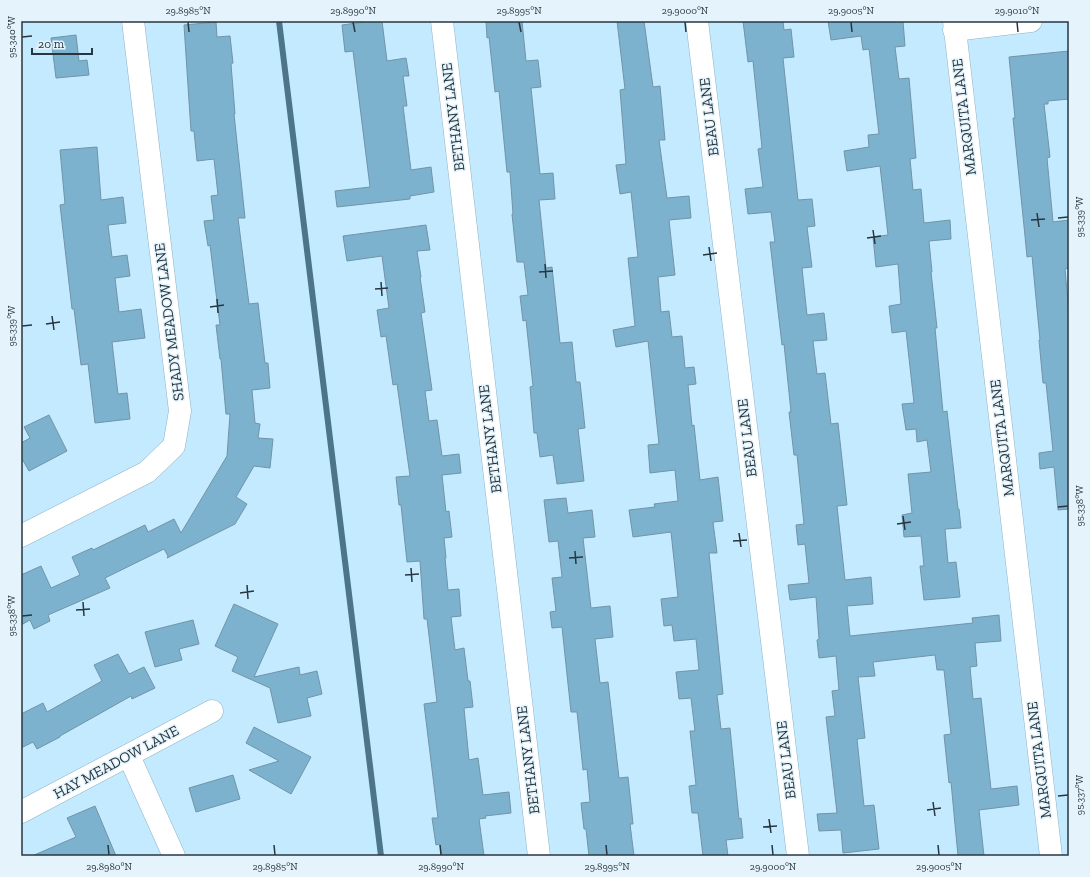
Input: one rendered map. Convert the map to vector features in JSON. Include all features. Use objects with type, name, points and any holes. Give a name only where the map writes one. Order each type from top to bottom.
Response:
[{"type":"street","name":"SHADY MEADOW LANE","points":[[21,536],[147,472],[174,446],[180,411],[133,21]]},
{"type":"street","name":"BETHANY LANE","points":[[442,21],[539,856]]},
{"type":"street","name":"BEAU LANE","points":[[697,21],[798,856]]},
{"type":"street","points":[[954,26],[1031,21]]},
{"type":"street","name":"MARQUITA LANE","points":[[954,26],[1050,856]]},
{"type":"street","name":"HAY MEADOW LANE","points":[[21,812],[212,711]]},
{"type":"street","points":[[129,756],[174,856]]},
{"type":"building","points":[[364,21],[382,21],[387,61],[406,58],[409,76],[403,76],[407,106],[403,106],[411,170],[431,167],[434,192],[410,196],[410,199],[337,207],[335,191],[370,187],[353,51],[345,52],[342,25]]},
{"type":"building","points":[[486,21],[522,21],[526,61],[538,60],[541,87],[531,88],[540,174],[553,173],[555,199],[539,200],[546,268],[552,267],[560,343],[572,342],[576,382],[580,382],[585,428],[578,429],[584,481],[557,484],[553,455],[540,457],[537,433],[534,433],[530,387],[533,386],[526,320],[523,321],[520,296],[528,295],[524,262],[517,262],[512,214],[510,172],[507,172],[499,91],[495,92]]},
{"type":"building","points":[[617,21],[644,21],[653,87],[660,86],[665,140],[659,140],[667,198],[689,196],[691,218],[669,220],[675,275],[658,277],[661,312],[669,311],[672,337],[682,336],[685,368],[694,367],[696,384],[688,385],[700,480],[718,477],[723,521],[713,522],[717,553],[709,553],[723,694],[717,695],[721,729],[730,728],[739,819],[741,818],[743,838],[726,840],[728,856],[703,856],[698,813],[692,813],[689,786],[696,785],[690,731],[695,731],[691,698],[679,699],[676,672],[699,670],[696,639],[674,641],[672,625],[664,626],[661,599],[678,597],[671,532],[633,537],[629,510],[655,507],[654,504],[678,501],[675,470],[650,473],[648,445],[659,444],[648,341],[616,347],[613,330],[635,326],[628,258],[638,257],[631,192],[620,194],[616,165],[626,164],[620,90],[625,89]]},
{"type":"building","points":[[743,21],[783,21],[784,30],[791,29],[794,57],[783,58],[798,200],[812,199],[815,226],[807,227],[812,267],[802,268],[807,315],[824,313],[827,340],[813,341],[817,374],[825,373],[831,424],[838,423],[847,505],[837,506],[845,580],[871,577],[873,604],[847,606],[850,636],[973,623],[972,618],[999,615],[1001,641],[975,643],[977,666],[970,667],[973,699],[981,698],[991,789],[1017,786],[1019,805],[979,810],[984,856],[958,856],[951,782],[949,783],[944,735],[951,734],[944,670],[937,670],[935,655],[873,662],[875,676],[858,677],[865,738],[857,739],[864,806],[874,805],[879,849],[843,853],[841,830],[819,831],[817,814],[837,813],[826,717],[835,716],[832,691],[839,690],[836,656],[819,658],[816,597],[790,600],[788,585],[809,583],[805,544],[798,545],[796,525],[804,524],[797,455],[794,455],[789,412],[791,412],[784,344],[782,345],[770,242],[775,242],[771,212],[748,214],[745,189],[763,187],[758,149],[762,148],[753,61],[748,62]]},
{"type":"building","points":[[828,21],[903,21],[905,46],[895,47],[899,79],[909,78],[916,158],[910,159],[913,190],[921,189],[924,223],[950,220],[951,239],[929,241],[943,412],[947,411],[961,528],[945,529],[948,563],[956,562],[960,597],[924,600],[920,566],[924,566],[921,536],[904,537],[902,515],[912,513],[908,474],[931,472],[927,440],[917,442],[916,429],[906,430],[902,404],[914,403],[906,331],[892,333],[889,306],[901,304],[898,264],[876,267],[873,237],[888,235],[880,166],[847,171],[844,151],[869,147],[868,135],[879,134],[869,49],[863,50],[861,36],[831,40]]},
{"type":"building","points":[[216,22],[217,37],[230,36],[233,63],[231,64],[234,114],[245,218],[238,218],[249,304],[258,303],[265,363],[268,363],[270,388],[252,390],[255,423],[260,424],[258,438],[273,439],[270,468],[254,466],[236,497],[247,504],[235,524],[167,558],[168,556],[164,549],[105,578],[110,588],[48,615],[50,621],[34,629],[30,620],[21,625],[21,575],[41,566],[51,588],[80,575],[72,557],[92,548],[93,550],[145,525],[148,532],[174,519],[181,533],[227,456],[230,414],[226,414],[216,325],[220,325],[210,245],[208,246],[204,221],[214,220],[211,196],[218,195],[214,159],[197,161],[194,131],[191,131],[184,25]]},
{"type":"building","points":[[76,35],[79,61],[87,60],[89,75],[56,78],[51,38]]},
{"type":"building","points":[[1069,51],[1069,99],[1048,101],[1048,104],[1044,104],[1050,157],[1047,158],[1053,222],[1069,220],[1069,268],[1065,269],[1069,313],[1069,509],[1058,510],[1054,467],[1040,469],[1039,453],[1053,451],[1046,383],[1043,383],[1032,256],[1027,257],[1013,118],[1015,118],[1009,57]]},
{"type":"building","points":[[97,147],[101,200],[123,197],[126,223],[108,225],[112,257],[127,255],[130,276],[115,278],[119,312],[141,309],[145,338],[112,342],[118,394],[127,393],[130,419],[95,423],[88,364],[81,365],[74,309],[72,309],[60,205],[65,204],[60,150]]},
{"type":"building","points":[[426,225],[430,250],[417,251],[425,312],[421,313],[432,390],[425,391],[429,421],[437,420],[442,456],[459,454],[461,473],[442,475],[446,512],[449,511],[452,537],[444,538],[448,590],[459,589],[461,616],[451,617],[455,650],[464,648],[473,707],[464,708],[469,760],[478,758],[483,795],[509,792],[511,813],[485,816],[486,818],[479,819],[484,856],[442,856],[440,844],[436,845],[432,818],[438,818],[424,704],[437,702],[427,619],[424,619],[420,561],[407,562],[401,505],[399,505],[396,477],[410,476],[397,384],[393,385],[386,336],[381,337],[377,310],[389,308],[382,256],[347,261],[343,236]]},
{"type":"building","points":[[49,415],[67,451],[29,471],[21,457],[21,443],[30,438],[24,427]]},
{"type":"building","points":[[566,498],[568,513],[592,510],[595,537],[583,538],[591,608],[610,606],[613,637],[595,639],[600,683],[608,682],[619,778],[628,777],[633,824],[630,824],[634,856],[589,856],[581,803],[590,802],[587,769],[583,770],[577,712],[571,712],[562,627],[552,628],[550,612],[556,611],[552,578],[562,577],[558,541],[549,542],[544,500]]},
{"type":"building","points":[[234,604],[278,624],[254,677],[299,667],[300,675],[317,671],[322,694],[307,698],[311,716],[278,723],[270,688],[232,671],[238,657],[215,646]]},
{"type":"building","points":[[193,620],[199,644],[179,649],[182,660],[155,667],[145,632]]},
{"type":"building","points":[[118,654],[129,674],[144,667],[155,688],[132,699],[131,696],[37,749],[33,742],[21,748],[21,714],[43,703],[47,712],[102,681],[94,665]]},
{"type":"building","points":[[254,727],[311,757],[291,794],[249,770],[279,761],[246,743]]},
{"type":"building","points":[[233,775],[240,799],[196,812],[189,788]]},
{"type":"building","points":[[95,806],[116,856],[32,856],[76,837],[67,818]]},
{"type":"waterway","points":[[279,21],[381,856]]}]
